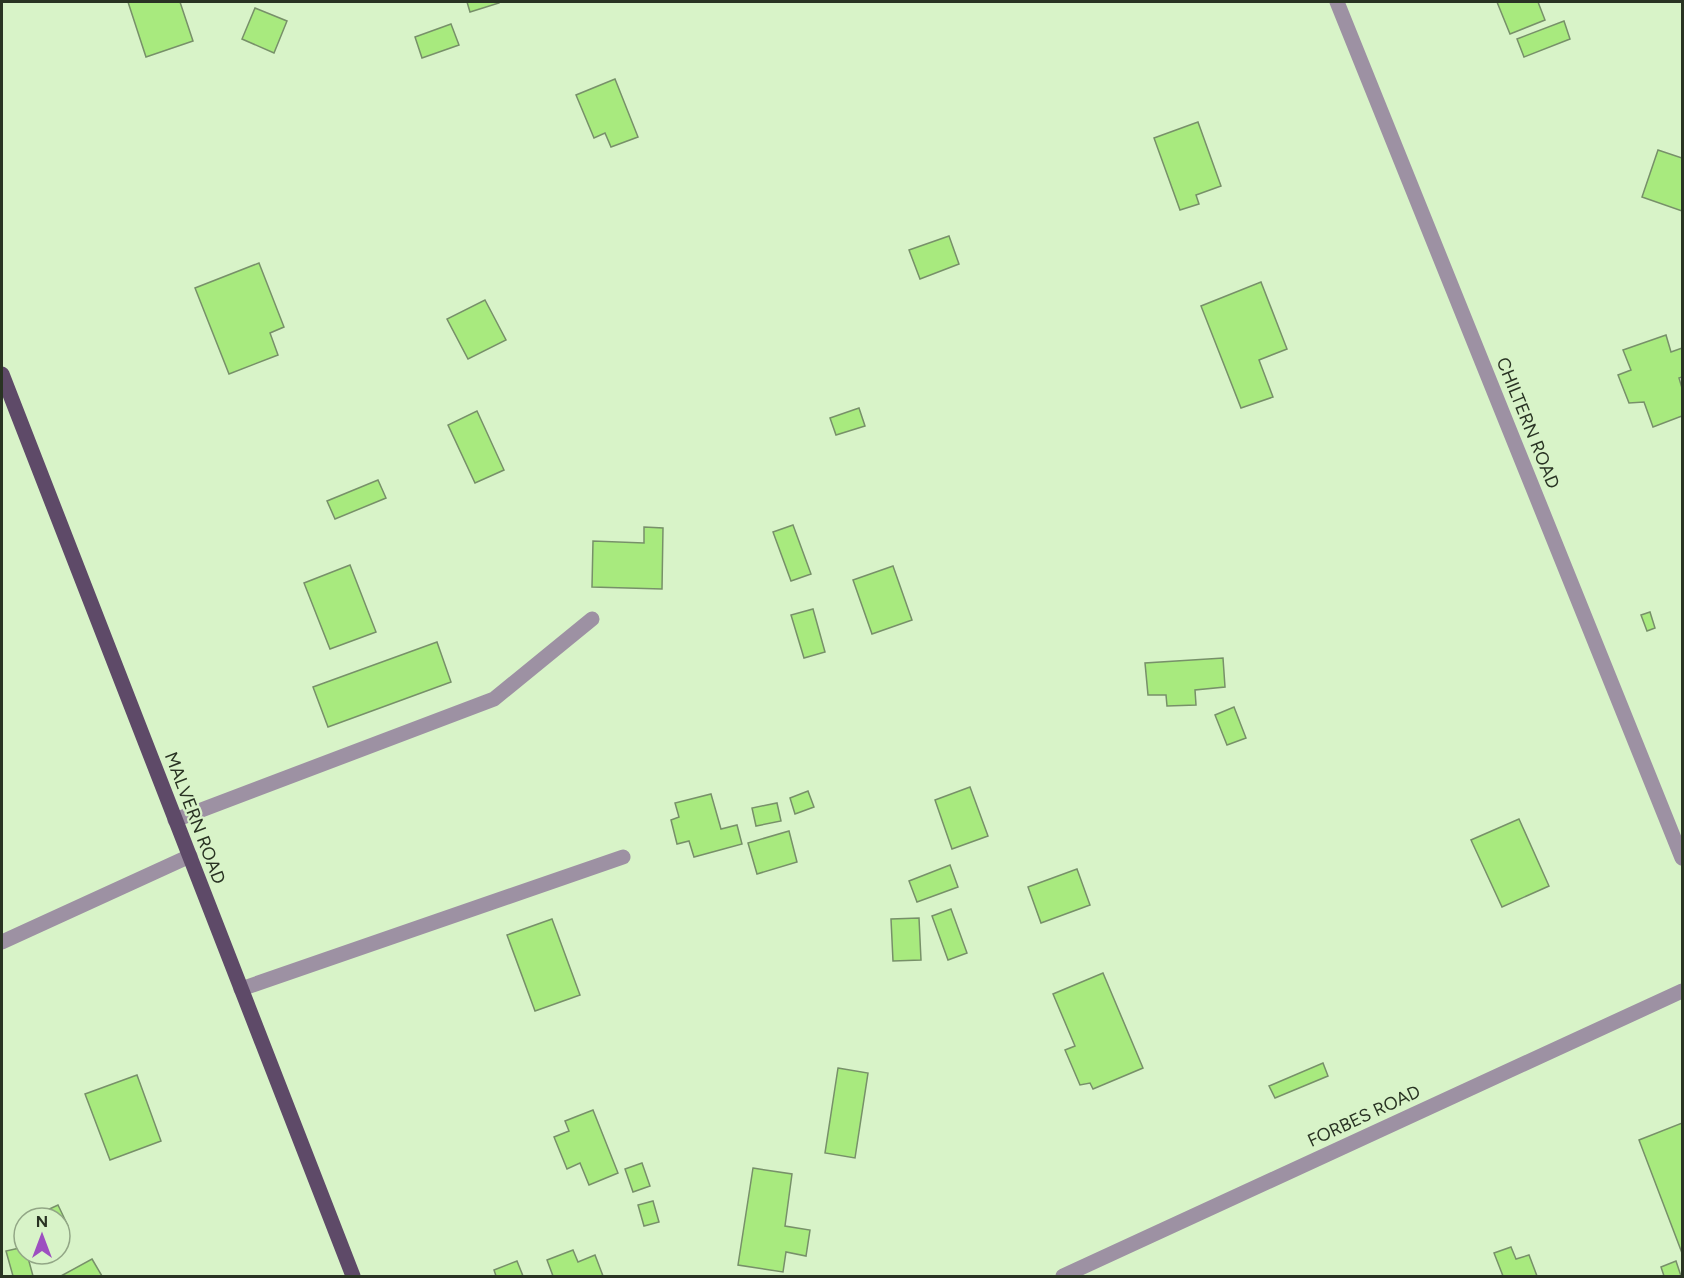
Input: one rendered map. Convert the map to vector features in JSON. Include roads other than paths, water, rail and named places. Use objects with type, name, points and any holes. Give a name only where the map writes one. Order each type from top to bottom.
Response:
[{"type":"main road","name":"MALVERN ROAD","points":[[2,374],[353,1276]]},
{"type":"street","name":"CHILTERN ROAD","points":[[1337,2],[1683,858]]},
{"type":"street","points":[[175,820],[494,699],[592,619]]},
{"type":"street","points":[[2,942],[189,856]]},
{"type":"street","points":[[241,989],[623,857]]},
{"type":"street","name":"FORBES ROAD","points":[[1063,1276],[1683,991]]}]
